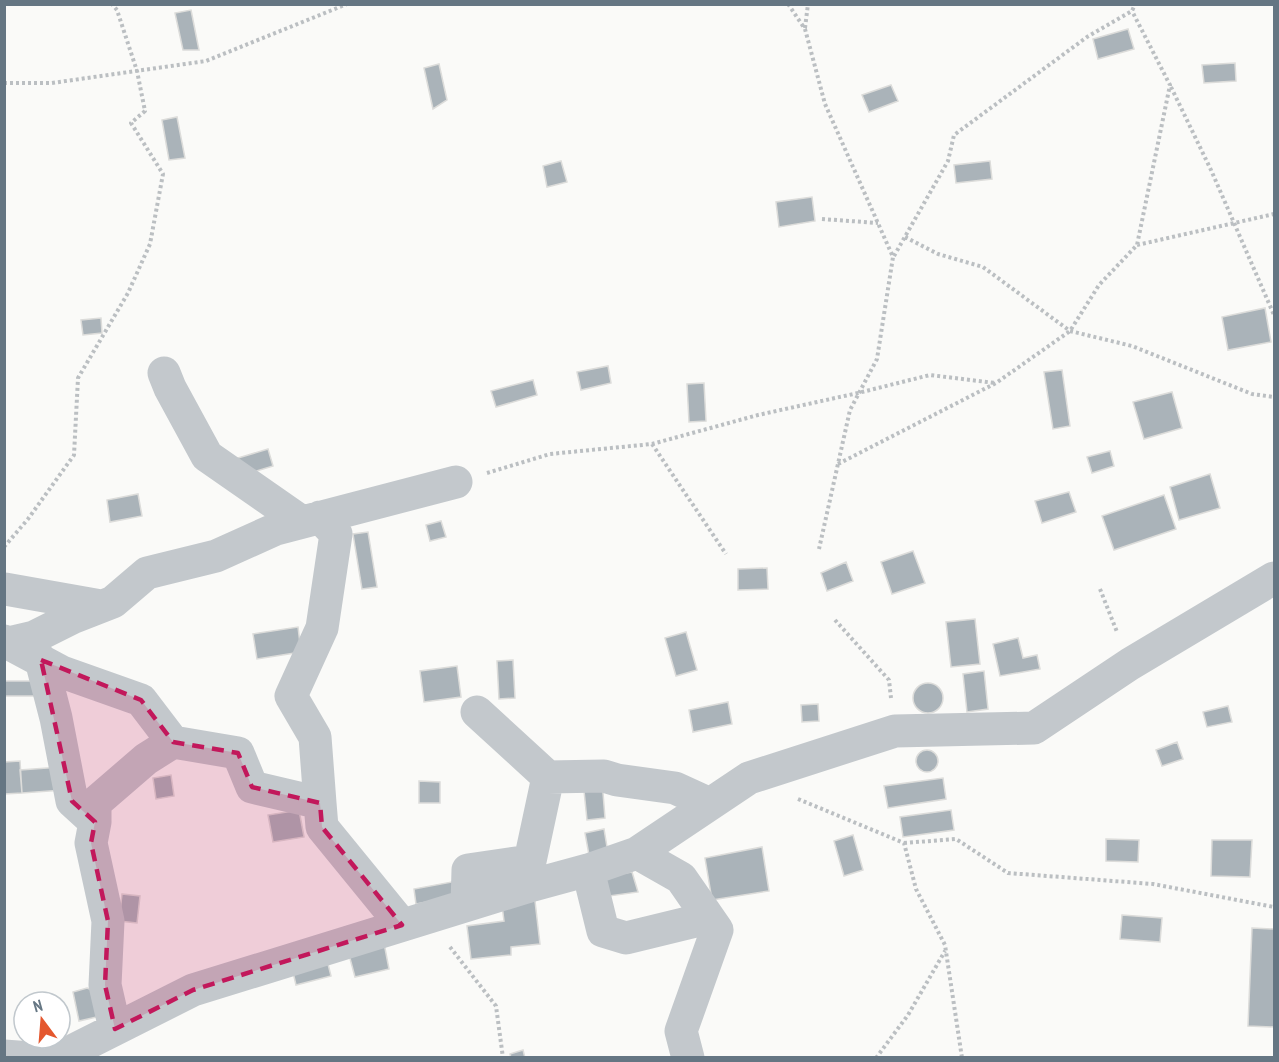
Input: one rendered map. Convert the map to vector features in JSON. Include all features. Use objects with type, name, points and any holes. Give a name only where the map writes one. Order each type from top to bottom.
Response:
[{"type":"street","points":[[165,373],[170,388],[207,456],[336,534],[322,628],[291,696],[315,737],[322,827],[415,922]]},
{"type":"street","points":[[6,643],[34,637],[113,602],[147,573],[216,556],[276,529],[456,482]]},
{"type":"street","points":[[58,1058],[193,990],[637,853],[749,778],[895,731],[1034,728],[1130,663],[1275,578]]},
{"type":"street","points":[[5,589],[101,606]]},
{"type":"street","points":[[6,643],[62,672],[141,700],[173,742]]},
{"type":"street","points":[[40,660],[56,718],[72,801],[94,822]]},
{"type":"street","points":[[477,712],[548,777],[604,776],[675,788],[710,804]]},
{"type":"street","points":[[115,1029],[105,985],[108,921],[91,843],[95,803],[146,759],[173,742],[238,753],[252,787],[320,803]]},
{"type":"street","points":[[467,905],[468,870],[530,861],[548,777]]},
{"type":"street","points":[[637,853],[681,878],[717,930],[681,1031],[688,1058]]},
{"type":"street","points":[[588,870],[603,931],[626,938],[708,918]]},
{"type":"street","points":[[4,1056],[31,1058]]},
{"type":"path","points":[[4,547],[28,519],[74,455],[78,378],[128,293],[150,244],[163,174],[130,123],[145,111],[137,71],[117,10],[112,4]]},
{"type":"path","points":[[4,83],[52,83],[206,61],[347,4]]},
{"type":"path","points":[[788,4],[805,29],[825,104],[893,257]]},
{"type":"path","points":[[805,29],[808,4]]},
{"type":"path","points":[[819,549],[850,410],[877,358],[893,257],[948,161],[954,135],[1087,37],[1132,10],[1135,4]]},
{"type":"path","points":[[1132,10],[1210,170],[1275,315]]},
{"type":"path","points":[[1137,245],[1170,85]]},
{"type":"path","points":[[838,464],[996,383],[1070,332],[1098,285],[1137,245],[1275,214]]},
{"type":"path","points":[[822,219],[878,223]]},
{"type":"path","points":[[905,237],[938,254],[983,267],[1070,332],[1132,346],[1252,394],[1275,397]]},
{"type":"path","points":[[456,482],[550,454],[652,444],[758,415],[930,375],[996,383]]},
{"type":"path","points":[[652,444],[726,554]]},
{"type":"path","points":[[1100,589],[1130,663]]},
{"type":"path","points":[[836,620],[889,680],[895,731]]},
{"type":"path","points":[[749,778],[904,843],[956,838],[1008,873],[1153,884],[1275,907]]},
{"type":"path","points":[[904,843],[916,888],[946,950],[962,1058]]},
{"type":"path","points":[[415,922],[496,1006],[502,1058]]},
{"type":"path","points":[[876,1058],[908,1015],[946,950]]},
{"type":"highlighted area","points":[[41,660],[141,700],[173,742],[238,753],[252,787],[320,803],[322,827],[402,925],[193,990],[115,1029],[105,985],[108,921],[91,843],[95,822],[72,801]]},
{"type":"building","points":[[191,10],[199,50],[183,50],[175,13]]},
{"type":"building","points":[[1128,29],[1134,49],[1098,59],[1093,39]]},
{"type":"building","points":[[1235,63],[1236,81],[1204,83],[1202,65]]},
{"type":"building","points":[[439,64],[447,100],[433,109],[424,68]]},
{"type":"building","points":[[891,85],[898,101],[869,112],[862,95]]},
{"type":"building","points":[[177,117],[185,158],[169,160],[162,120]]},
{"type":"building","points":[[561,161],[567,182],[547,187],[543,166]]},
{"type":"building","points":[[990,161],[992,179],[956,183],[954,165]]},
{"type":"building","points":[[812,197],[815,221],[779,227],[776,202]]},
{"type":"building","points":[[1265,308],[1271,342],[1228,350],[1222,317]]},
{"type":"building","points":[[101,318],[102,333],[83,335],[81,320]]},
{"type":"building","points":[[608,366],[611,383],[581,390],[577,372]]},
{"type":"building","points":[[1062,370],[1070,426],[1053,429],[1044,372]]},
{"type":"building","points":[[533,380],[537,395],[496,407],[491,391]]},
{"type":"building","points":[[704,383],[706,421],[689,422],[687,384]]},
{"type":"building","points":[[1172,392],[1182,428],[1144,439],[1133,402]]},
{"type":"building","points":[[268,449],[273,466],[243,475],[238,458]]},
{"type":"building","points":[[1110,451],[1114,466],[1092,473],[1087,457]]},
{"type":"building","points":[[1210,474],[1220,508],[1179,520],[1170,487]]},
{"type":"building","points":[[1069,492],[1076,512],[1042,523],[1035,501]]},
{"type":"building","points":[[138,494],[142,516],[110,522],[107,500]]},
{"type":"building","points":[[1164,495],[1176,529],[1114,550],[1102,516]]},
{"type":"building","points":[[441,521],[446,537],[430,541],[426,525]]},
{"type":"building","points":[[368,532],[377,587],[362,589],[353,534]]},
{"type":"building","points":[[913,551],[925,583],[892,594],[881,562]]},
{"type":"building","points":[[846,562],[853,581],[827,591],[821,573]]},
{"type":"building","points":[[767,568],[768,589],[738,590],[738,569]]},
{"type":"building","points":[[975,619],[980,664],[951,667],[946,622]]},
{"type":"building","points":[[298,627],[301,652],[257,659],[253,634]]},
{"type":"building","points":[[686,632],[697,670],[676,676],[665,638]]},
{"type":"building","points":[[1018,638],[1023,658],[1037,655],[1040,669],[1000,676],[993,644]]},
{"type":"building","points":[[513,660],[515,698],[499,699],[497,661]]},
{"type":"building","points":[[457,666],[461,697],[424,702],[420,671]]},
{"type":"building","points":[[984,671],[988,709],[967,712],[963,674]]},
{"type":"building","points":[[4,681],[42,681],[43,696],[5,696]]},
{"type":"building","points":[[928,683],[938,688],[943,698],[938,708],[928,713],[918,708],[913,698],[918,688]]},
{"type":"building","points":[[728,702],[732,724],[693,732],[689,710]]},
{"type":"building","points":[[818,704],[819,721],[802,722],[801,705]]},
{"type":"building","points":[[1228,706],[1232,722],[1207,727],[1203,712]]},
{"type":"building","points":[[1177,742],[1183,759],[1162,766],[1156,750]]},
{"type":"building","points":[[927,750],[935,753],[938,761],[935,769],[927,772],[919,769],[916,761],[919,753]]},
{"type":"building","points":[[20,761],[22,793],[4,794],[4,762]]},
{"type":"building","points":[[61,767],[63,790],[22,793],[20,770]]},
{"type":"building","points":[[171,775],[174,796],[156,799],[153,778]]},
{"type":"building","points":[[943,778],[946,799],[888,808],[884,786]]},
{"type":"building","points":[[602,780],[605,818],[587,820],[583,781]]},
{"type":"building","points":[[419,781],[440,782],[440,803],[419,803]]},
{"type":"building","points":[[299,810],[304,837],[273,842],[268,815]]},
{"type":"building","points":[[951,810],[954,830],[903,837],[900,817]]},
{"type":"building","points":[[604,829],[608,853],[589,855],[585,833]]},
{"type":"building","points":[[853,835],[863,870],[844,876],[834,841]]},
{"type":"building","points":[[1106,839],[1139,840],[1138,862],[1106,861]]},
{"type":"building","points":[[1212,840],[1252,840],[1250,877],[1211,876]]},
{"type":"building","points":[[762,847],[769,891],[712,900],[705,858]]},
{"type":"building","points":[[632,872],[638,892],[602,897],[600,877]]},
{"type":"building","points":[[457,881],[460,896],[416,904],[414,889]]},
{"type":"building","points":[[122,894],[140,896],[137,923],[119,921]]},
{"type":"building","points":[[535,901],[540,944],[511,947],[511,955],[471,959],[467,926],[504,921],[502,905]]},
{"type":"building","points":[[1122,915],[1162,918],[1160,942],[1120,939]]},
{"type":"building","points":[[1252,928],[1274,929],[1274,1027],[1248,1026]]},
{"type":"building","points":[[384,943],[389,969],[355,977],[348,951]]},
{"type":"building","points":[[327,960],[331,976],[296,985],[292,968]]},
{"type":"building","points":[[87,988],[95,991],[101,1016],[79,1021],[73,992]]},
{"type":"building","points":[[523,1050],[525,1058],[511,1058],[510,1054]]}]
